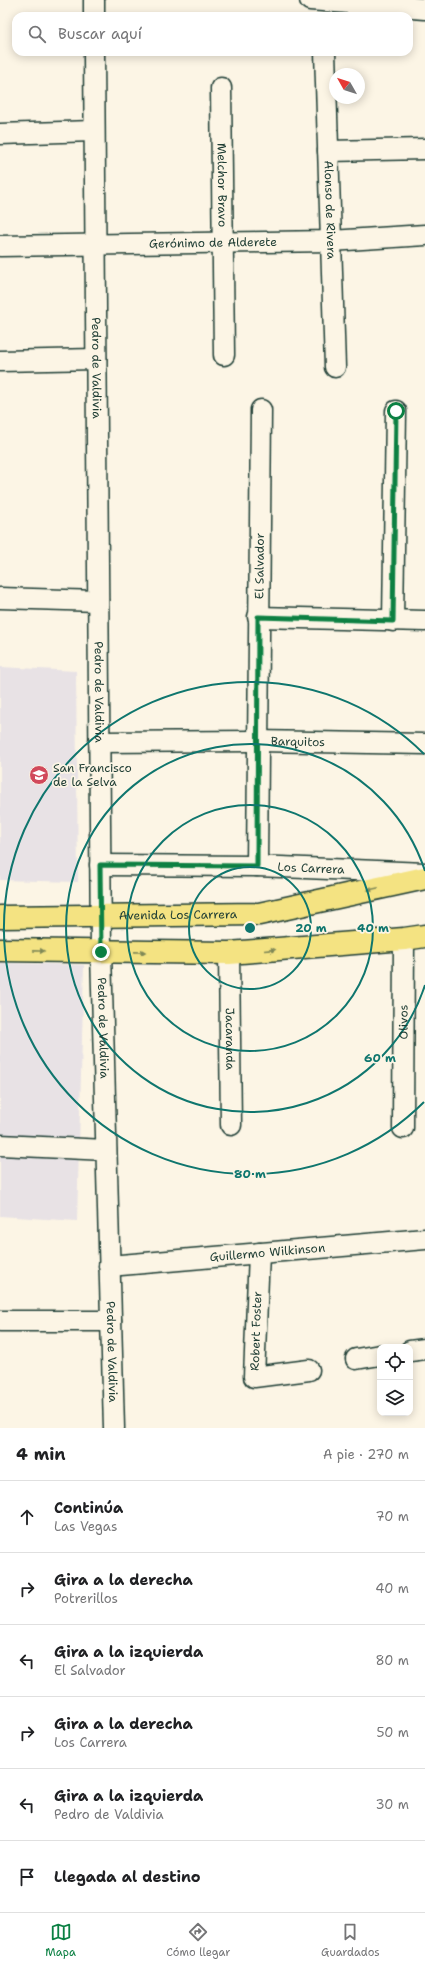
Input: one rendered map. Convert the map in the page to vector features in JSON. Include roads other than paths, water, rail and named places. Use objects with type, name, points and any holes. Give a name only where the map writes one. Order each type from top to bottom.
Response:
[{"type":"main road","name":"Avenida Los Carrera","points":[[0,917],[259,914],[425,878]]},
{"type":"main road","points":[[0,950],[229,953],[415,937]]},
{"type":"street","points":[[94,0],[94,12]]},
{"type":"street","points":[[320,4],[425,9]]},
{"type":"street","name":"Pedro de Valdivia","points":[[94,56],[93,131],[101,952],[114,1428]]},
{"type":"street","name":"Alonso de Rivera","points":[[324,56],[335,367]]},
{"type":"street","name":"Melchor Bravo","points":[[221,88],[224,355]]},
{"type":"street","points":[[0,134],[93,131]]},
{"type":"street","points":[[328,151],[425,149]]},
{"type":"street","name":"Gerónimo de Alderete","points":[[0,246],[331,241],[425,235]]},
{"type":"street","points":[[0,361],[96,359]]},
{"type":"street","name":"El Salvador","points":[[257,866],[261,410]]},
{"type":"street","points":[[393,621],[396,411]]},
{"type":"street","points":[[0,598],[98,601]]},
{"type":"street","points":[[258,617],[425,621]]},
{"type":"street","name":"Barquitos","points":[[99,742],[257,741],[425,744]]},
{"type":"street","name":"Los Carrera","points":[[100,865],[257,866],[425,873]]},
{"type":"street","name":"Olivos","points":[[403,1128],[415,937]]},
{"type":"street","name":"Jacaranda","points":[[229,953],[231,1125]]},
{"type":"street","points":[[0,1145],[106,1150]]},
{"type":"street","name":"Guillermo Wilkinson","points":[[109,1266],[425,1240]]},
{"type":"street","name":"Robert Foster","points":[[259,1254],[254,1377],[309,1370]]},
{"type":"street","points":[[0,1321],[111,1321]]},
{"type":"street","points":[[413,1351],[425,1349]]},
{"type":"street","points":[[356,1359],[377,1356]]},
{"type":"place","name":"San Francisco de la Selva","points":[[39,775]]}]
